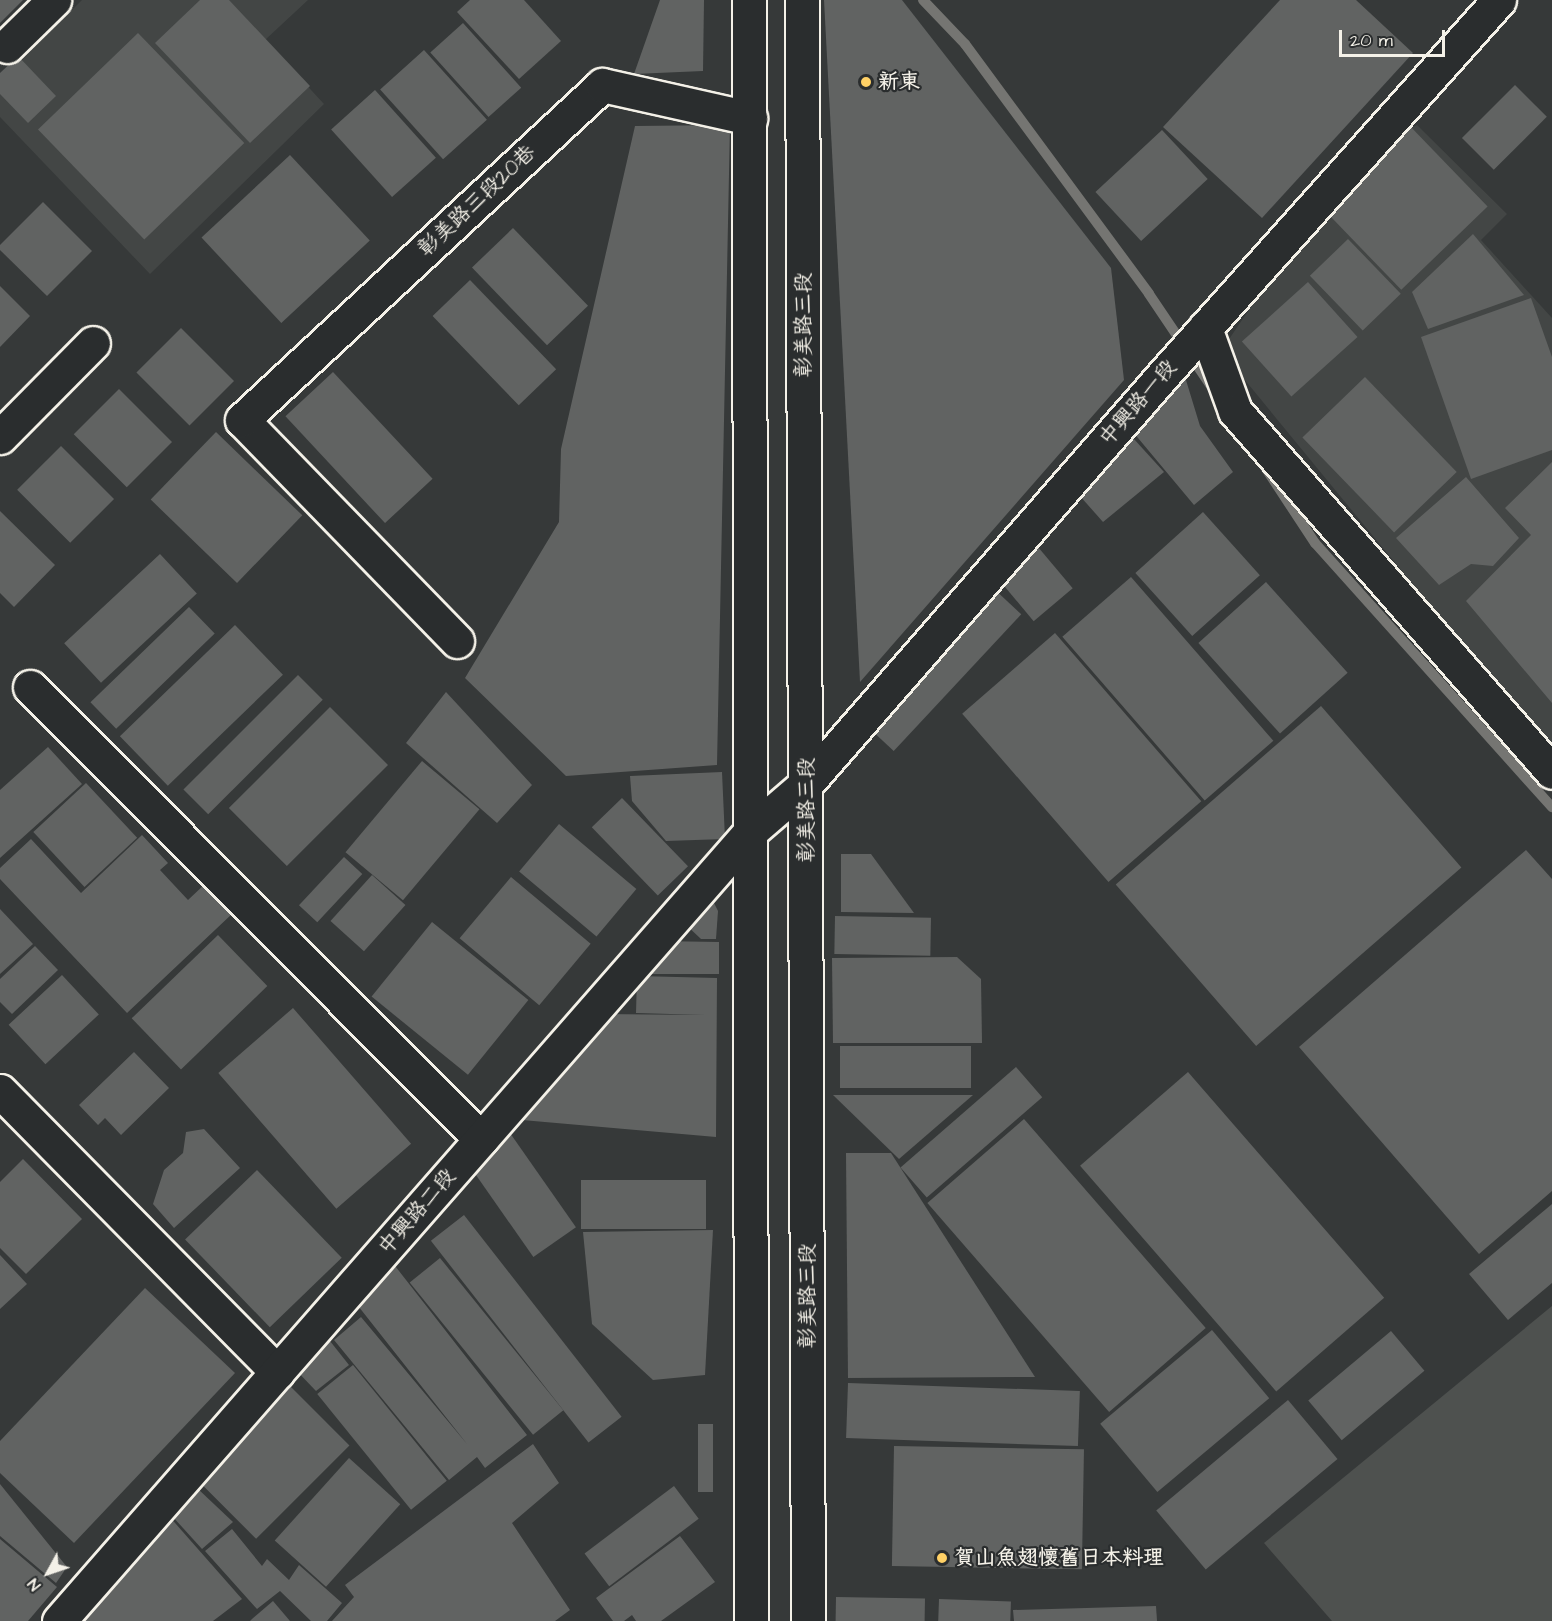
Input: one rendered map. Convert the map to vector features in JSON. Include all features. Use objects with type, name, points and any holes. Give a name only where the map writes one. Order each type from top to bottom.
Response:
[{"type":"main road","points":[[7,46],[54,0]]},
{"type":"main road","points":[[749,0],[751,1621]]},
{"type":"main road","name":"彰美路三段","points":[[802,0],[807,783],[808,1621]]},
{"type":"main road","name":"中興路一段","points":[[779,807],[807,783],[1205,328],[1499,0]]},
{"type":"main road","name":"彰美路三段20巷","points":[[457,641],[242,420],[602,85],[750,117]]},
{"type":"main road","points":[[1205,328],[1235,411],[1552,772]]},
{"type":"main road","points":[[0,437],[93,343]]},
{"type":"main road","points":[[30,687],[481,1139]]},
{"type":"main road","name":"中興路二段","points":[[58,1621],[750,832],[779,807]]},
{"type":"main road","points":[[5,1105],[277,1372]]},
{"type":"shaded area","points":[[82,0],[308,0],[265,40],[324,104],[150,274],[0,117],[0,82]]},
{"type":"shaded area","points":[[1417,125],[1507,214],[1481,240],[1552,318],[1552,754],[1221,351],[1288,252],[1401,133]]},
{"type":"shaded area","points":[[1552,1306],[1552,1621],[1332,1621],[1264,1543]]},
{"type":"building","points":[[0,0],[23,0],[0,23]]},
{"type":"building","points":[[200,0],[229,0],[310,86],[250,143],[155,43]]},
{"type":"building","points":[[470,0],[524,0],[561,41],[519,79],[457,12]]},
{"type":"building","points":[[660,0],[704,0],[703,71],[634,74]]},
{"type":"building","points":[[824,0],[902,0],[1111,268],[1124,380],[860,682]]},
{"type":"building","points":[[1280,0],[1356,0],[1413,53],[1262,218],[1163,127]]},
{"type":"building","points":[[463,23],[521,88],[489,117],[430,52]]},
{"type":"building","points":[[138,33],[244,143],[144,240],[38,130]]},
{"type":"building","points":[[424,50],[487,120],[443,159],[380,89]]},
{"type":"building","points":[[18,56],[56,96],[28,123],[0,94],[0,73]]},
{"type":"building","points":[[1515,85],[1547,117],[1494,170],[1462,138]]},
{"type":"building","points":[[375,90],[436,158],[392,197],[331,129]]},
{"type":"building","points":[[1407,123],[1488,206],[1401,290],[1321,206]]},
{"type":"building","points":[[730,125],[717,765],[566,776],[465,678],[559,522],[561,449],[635,126]]},
{"type":"building","points":[[1162,130],[1208,179],[1141,241],[1095,192]]},
{"type":"building","points":[[290,155],[370,241],[281,323],[202,238]]},
{"type":"building","points":[[43,202],[92,251],[47,296],[0,250],[0,245]]},
{"type":"building","points":[[513,228],[588,306],[547,345],[472,268]]},
{"type":"building","points":[[1473,234],[1524,295],[1428,329],[1412,292]]},
{"type":"building","points":[[1348,239],[1401,294],[1363,330],[1310,276]]},
{"type":"building","points":[[470,280],[556,369],[519,405],[433,316]]},
{"type":"building","points":[[1308,282],[1358,337],[1291,397],[1242,342]]},
{"type":"building","points":[[0,286],[30,316],[0,347]]},
{"type":"building","points":[[1531,298],[1552,357],[1552,450],[1471,479],[1421,337]]},
{"type":"building","points":[[181,328],[234,381],[189,426],[136,373]]},
{"type":"building","points":[[1182,367],[1200,426],[1233,472],[1194,505],[1128,426]]},
{"type":"building","points":[[333,372],[433,479],[385,523],[285,416]]},
{"type":"building","points":[[1365,377],[1457,472],[1394,532],[1302,437]]},
{"type":"building","points":[[119,389],[172,442],[127,487],[74,434]]},
{"type":"building","points":[[1123,427],[1164,472],[1103,522],[1072,487]]},
{"type":"building","points":[[216,432],[302,515],[237,583],[151,500]]},
{"type":"building","points":[[61,446],[114,499],[70,543],[17,490]]},
{"type":"building","points":[[1552,462],[1552,703],[1466,601],[1531,535],[1505,508]]},
{"type":"building","points":[[1466,477],[1519,538],[1493,566],[1471,564],[1439,585],[1396,538]]},
{"type":"building","points":[[0,511],[55,565],[14,607],[0,593]]},
{"type":"building","points":[[1203,512],[1260,575],[1192,636],[1135,573]]},
{"type":"building","points":[[1038,547],[1073,588],[1034,621],[999,580]]},
{"type":"building","points":[[160,554],[197,593],[101,683],[64,643]]},
{"type":"building","points":[[1131,577],[1273,741],[1205,800],[1062,637]]},
{"type":"building","points":[[1266,582],[1348,673],[1280,734],[1198,643]]},
{"type":"building","points":[[992,587],[1021,614],[894,751],[864,724]]},
{"type":"building","points":[[189,607],[215,634],[116,729],[90,702]]},
{"type":"building","points":[[235,625],[283,675],[168,786],[120,736]]},
{"type":"building","points":[[1055,633],[1201,801],[1108,882],[962,714]]},
{"type":"building","points":[[298,675],[323,700],[208,814],[183,790]]},
{"type":"building","points":[[446,692],[532,785],[497,823],[406,743]]},
{"type":"building","points":[[1321,706],[1461,868],[1256,1046],[1116,884]]},
{"type":"building","points":[[330,707],[388,765],[287,866],[229,808]]},
{"type":"building","points":[[48,747],[82,784],[0,858],[0,790]]},
{"type":"building","points":[[422,761],[479,809],[403,900],[346,852]]},
{"type":"building","points":[[722,772],[725,839],[666,841],[632,801],[630,776]]},
{"type":"building","points":[[86,783],[137,838],[84,887],[33,832]]},
{"type":"building","points":[[622,798],[688,866],[658,896],[592,827]]},
{"type":"building","points":[[559,824],[636,889],[597,936],[519,871]]},
{"type":"building","points":[[142,835],[168,863],[160,870],[188,900],[206,883],[233,913],[127,1013],[0,879],[0,868],[31,839],[81,893]]},
{"type":"building","points":[[1526,850],[1552,879],[1552,1191],[1479,1254],[1299,1047]]},
{"type":"building","points":[[841,854],[871,854],[914,913],[841,912]]},
{"type":"building","points":[[344,857],[362,874],[317,922],[299,905]]},
{"type":"building","points":[[372,875],[405,905],[364,951],[331,921]]},
{"type":"building","points":[[511,877],[591,944],[539,1005],[460,938]]},
{"type":"building","points":[[709,893],[718,911],[716,939],[701,939],[683,922]]},
{"type":"building","points":[[0,909],[33,944],[0,974]]},
{"type":"building","points":[[835,916],[931,918],[930,956],[834,954]]},
{"type":"building","points":[[432,922],[528,1000],[468,1075],[372,997]]},
{"type":"building","points":[[218,935],[267,986],[181,1069],[132,1018]]},
{"type":"building","points":[[658,941],[719,942],[719,974],[635,974]]},
{"type":"building","points":[[35,946],[58,970],[12,1014],[0,1002],[0,979]]},
{"type":"building","points":[[957,957],[981,979],[982,1043],[833,1043],[832,958]]},
{"type":"building","points":[[62,975],[99,1014],[45,1064],[9,1025]]},
{"type":"building","points":[[637,976],[717,978],[716,1137],[522,1120],[599,1014],[705,1015],[636,1013]]},
{"type":"building","points":[[293,1008],[411,1144],[336,1209],[218,1073]]},
{"type":"building","points":[[840,1046],[971,1046],[971,1088],[840,1088]]},
{"type":"building","points":[[134,1052],[169,1088],[121,1135],[105,1118],[98,1125],[79,1105]]},
{"type":"building","points":[[1016,1067],[1042,1097],[927,1198],[901,1167]]},
{"type":"building","points":[[1188,1072],[1384,1298],[1276,1391],[1080,1166]]},
{"type":"building","points":[[833,1095],[973,1095],[899,1159]]},
{"type":"building","points":[[1024,1119],[1206,1328],[1109,1412],[927,1203]]},
{"type":"building","points":[[204,1129],[240,1168],[174,1228],[153,1204],[164,1170],[183,1153],[186,1132]]},
{"type":"building","points":[[510,1133],[576,1227],[533,1257],[467,1163]]},
{"type":"building","points":[[846,1153],[891,1153],[1035,1377],[848,1378]]},
{"type":"building","points":[[23,1159],[82,1219],[26,1274],[0,1248],[0,1182]]},
{"type":"building","points":[[257,1170],[342,1258],[270,1327],[185,1239]]},
{"type":"building","points":[[581,1180],[706,1180],[706,1229],[581,1229]]},
{"type":"building","points":[[1552,1204],[1552,1283],[1508,1320],[1469,1274]]},
{"type":"building","points":[[464,1215],[622,1417],[589,1443],[431,1241]]},
{"type":"building","points":[[713,1230],[705,1375],[653,1380],[592,1324],[583,1232]]},
{"type":"building","points":[[0,1255],[27,1284],[0,1309]]},
{"type":"building","points":[[440,1258],[563,1410],[533,1435],[410,1283]]},
{"type":"building","points":[[392,1262],[527,1435],[485,1468],[477,1457],[449,1480],[334,1340],[361,1317],[467,1444],[355,1302]]},
{"type":"building","points":[[145,1288],[235,1373],[74,1543],[0,1473],[0,1441]]},
{"type":"building","points":[[1212,1330],[1269,1398],[1157,1492],[1100,1424]]},
{"type":"building","points":[[1391,1331],[1424,1371],[1342,1440],[1308,1400]]},
{"type":"building","points":[[326,1336],[349,1365],[316,1391],[293,1367]]},
{"type":"building","points":[[353,1365],[447,1481],[411,1510],[317,1394]]},
{"type":"building","points":[[283,1379],[349,1445],[256,1539],[190,1472]]},
{"type":"building","points":[[848,1383],[1080,1391],[1078,1446],[846,1438]]},
{"type":"building","points":[[1288,1400],[1337,1459],[1206,1570],[1156,1511]]},
{"type":"building","points":[[698,1424],[713,1424],[713,1492],[698,1492]]},
{"type":"building","points":[[533,1444],[559,1483],[512,1523],[570,1610],[555,1621],[332,1621],[354,1597],[345,1585]]},
{"type":"building","points":[[894,1446],[1084,1449],[1082,1569],[892,1566]]},
{"type":"building","points":[[349,1458],[400,1504],[326,1587],[275,1540]]},
{"type":"building","points":[[0,1484],[67,1567],[56,1583],[0,1536]]},
{"type":"building","points":[[674,1486],[699,1519],[609,1586],[585,1553]]},
{"type":"building","points":[[197,1488],[233,1522],[202,1549],[173,1517]]},
{"type":"building","points":[[168,1515],[242,1599],[213,1621],[74,1621]]},
{"type":"building","points":[[232,1529],[262,1566],[267,1559],[289,1580],[299,1565],[342,1603],[327,1621],[311,1621],[280,1591],[257,1609],[205,1551]]},
{"type":"building","points":[[680,1536],[715,1582],[661,1621],[636,1621],[632,1615],[624,1621],[613,1621],[596,1598]]},
{"type":"building","points":[[0,1539],[57,1587],[28,1621],[0,1621]]},
{"type":"building","points":[[836,1597],[925,1599],[925,1621],[836,1621]]},
{"type":"building","points":[[939,1599],[1011,1602],[1010,1621],[938,1621]]},
{"type":"building","points":[[273,1601],[290,1621],[250,1621],[252,1619]]},
{"type":"building","points":[[1156,1606],[1157,1621],[1014,1621],[1013,1610]]},
{"type":"waterway","points":[[923,0],[965,44],[1149,294],[1213,389]]},
{"type":"waterway","points":[[1265,467],[1315,543],[1552,807]]},
{"type":"place","name":"新東","points":[[866,82]]},
{"type":"place","name":"賀山魚翅懷舊日本料理","points":[[942,1558]]}]
